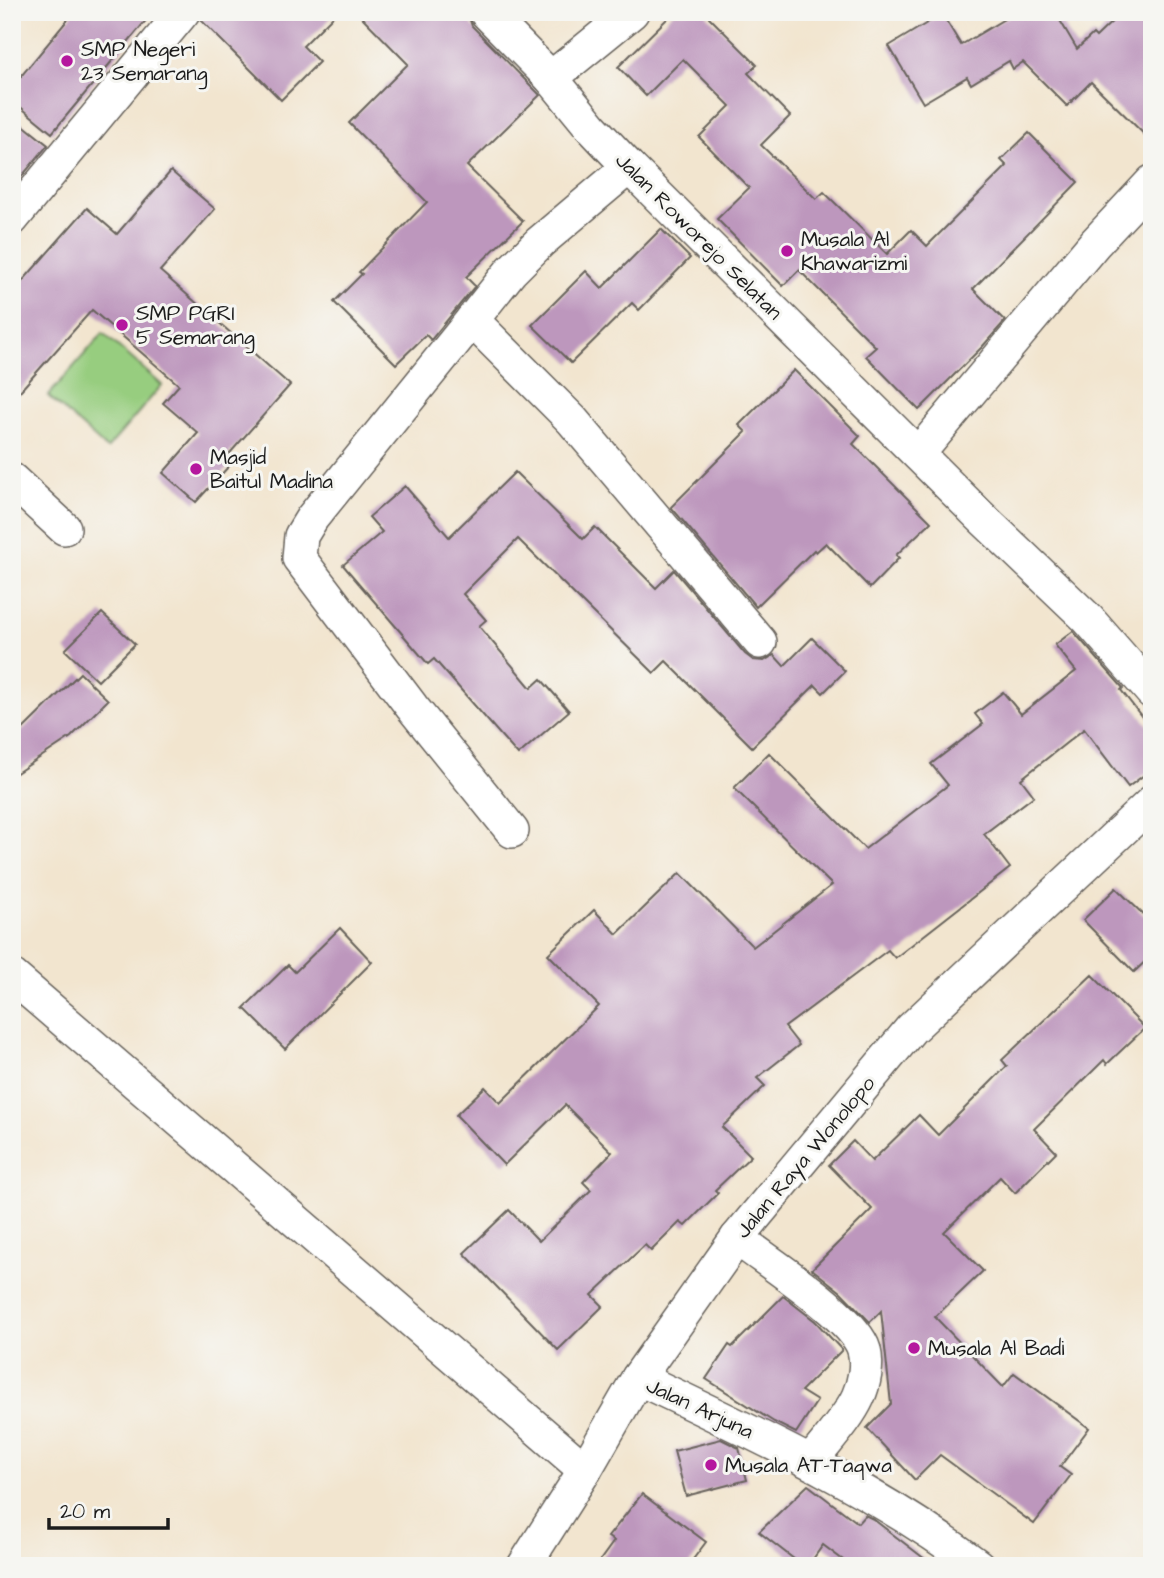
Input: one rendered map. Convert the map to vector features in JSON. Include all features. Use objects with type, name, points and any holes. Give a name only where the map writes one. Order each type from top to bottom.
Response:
[{"type":"street","points":[[12,219],[183,12]]},
{"type":"street","name":"Jalan Roworejo Selatan","points":[[486,12],[551,78],[592,128],[629,167],[1088,620],[1152,692]]},
{"type":"street","points":[[551,78],[632,12]]},
{"type":"street","points":[[512,831],[412,707],[299,558],[301,536],[312,517],[511,271],[540,242],[629,167]]},
{"type":"street","points":[[918,454],[1095,243],[1152,182]]},
{"type":"street","points":[[472,320],[572,420],[760,642]]},
{"type":"street","points":[[12,480],[64,528]]},
{"type":"street","name":"Jalan Raya Wonolopo","points":[[524,1566],[585,1470],[638,1378],[737,1238],[911,1029],[1152,802]]},
{"type":"street","points":[[12,976],[585,1470]]},
{"type":"street","points":[[737,1238],[814,1296],[855,1332],[864,1349],[866,1363],[857,1399],[811,1462]]},
{"type":"street","name":"Jalan Arjuna","points":[[638,1378],[811,1462],[935,1534],[978,1566]]},
{"type":"green space","points":[[103,333],[162,385],[107,449],[48,396]]},
{"type":"building","name":"SMP Negeri 23 Semarang","points":[[74,12],[153,12],[52,133],[12,100],[12,87]]},
{"type":"building","points":[[202,12],[337,12],[303,46],[319,62],[281,100],[200,19]]},
{"type":"building","points":[[357,12],[467,12],[472,26],[540,95],[467,166],[523,221],[466,277],[475,286],[431,340],[426,335],[396,364],[334,302],[362,274],[359,272],[427,202],[349,123],[408,64]]},
{"type":"building","points":[[674,12],[704,12],[757,65],[748,73],[790,116],[761,145],[816,199],[824,192],[887,254],[911,230],[927,246],[1007,166],[1001,160],[1029,133],[1078,182],[973,289],[1005,321],[919,410],[866,356],[876,347],[799,270],[783,286],[717,219],[749,188],[699,137],[730,106],[683,59],[646,96],[618,67]]},
{"type":"building","points":[[1016,12],[1055,12],[1077,49],[1093,34],[1096,37],[1122,12],[1152,12],[1152,142],[1091,82],[1067,106],[1023,62],[1013,69],[1009,61],[971,84],[967,77],[923,103],[889,46],[942,14],[961,45]]},
{"type":"building","points":[[12,116],[48,145],[12,188]]},
{"type":"building","points":[[171,171],[215,209],[160,271],[290,385],[223,461],[229,466],[196,502],[163,473],[198,433],[163,403],[179,385],[92,310],[12,400],[12,293],[87,208],[117,234]]},
{"type":"building","points":[[661,229],[690,258],[639,310],[632,303],[571,363],[532,325],[586,271],[602,288]]},
{"type":"building","points":[[794,370],[860,436],[853,444],[931,522],[896,555],[899,558],[870,588],[826,543],[816,552],[814,550],[756,607],[671,507],[746,432],[739,425]]},
{"type":"building","points":[[515,472],[583,539],[595,527],[656,588],[674,570],[753,660],[764,661],[774,655],[784,666],[812,638],[845,671],[823,693],[815,685],[752,747],[666,661],[654,673],[518,539],[463,594],[486,620],[479,626],[531,688],[541,679],[569,711],[518,755],[434,659],[428,664],[343,565],[382,532],[369,517],[405,486],[449,537]]},
{"type":"building","points":[[102,613],[135,644],[98,681],[65,650]]},
{"type":"building","points":[[1073,631],[1123,688],[1121,690],[1152,730],[1152,769],[1128,787],[1084,729],[1021,779],[1034,796],[984,834],[1010,868],[895,958],[888,950],[785,1027],[799,1045],[757,1078],[765,1086],[722,1127],[751,1156],[715,1190],[718,1193],[685,1226],[680,1222],[651,1251],[645,1245],[592,1295],[603,1306],[558,1350],[464,1253],[509,1210],[539,1241],[591,1190],[583,1182],[612,1152],[565,1105],[504,1165],[456,1115],[485,1087],[500,1103],[599,1006],[548,954],[594,910],[617,934],[680,873],[753,947],[832,885],[734,788],[769,753],[865,849],[948,785],[931,764],[983,724],[975,714],[1003,692],[1021,714],[1076,671],[1055,645]]},
{"type":"building","points":[[80,673],[108,700],[71,737],[12,776],[12,740]]},
{"type":"building","points":[[1116,888],[1152,923],[1152,955],[1134,972],[1083,920]]},
{"type":"building","points":[[340,928],[372,962],[285,1049],[244,1008],[288,965],[295,972]]},
{"type":"building","points":[[1092,975],[1145,1028],[1107,1064],[1104,1060],[1034,1129],[1056,1152],[1015,1193],[1000,1177],[944,1232],[983,1271],[935,1317],[1003,1387],[1014,1373],[1089,1428],[1060,1467],[1071,1475],[1034,1524],[940,1455],[915,1480],[867,1428],[891,1404],[881,1311],[870,1322],[841,1292],[812,1269],[872,1209],[829,1165],[853,1141],[872,1161],[919,1115],[938,1135],[1007,1066],[1002,1060]]},
{"type":"building","points":[[783,1296],[815,1321],[842,1350],[801,1391],[817,1401],[796,1433],[706,1379],[729,1345],[732,1347]]},
{"type":"building","name":"Musala AT-Taqwa","points":[[721,1439],[739,1448],[747,1480],[686,1496],[674,1451]]},
{"type":"building","points":[[808,1485],[858,1523],[865,1515],[873,1519],[934,1566],[851,1566],[823,1545],[808,1566],[803,1566],[759,1532]]},
{"type":"building","points":[[642,1494],[706,1542],[688,1566],[596,1566],[614,1541],[608,1537]]},
{"type":"place","name":"SMP Negeri 23 Semarang","points":[[67,61]]},
{"type":"place","name":"Musala Al Khawarizmi","points":[[787,251]]},
{"type":"place","name":"SMP PGRI 5 Semarang","points":[[122,325]]},
{"type":"place","name":"Masjid Baitul Madina","points":[[196,469]]},
{"type":"place","name":"Musala Al Badi","points":[[914,1348]]},
{"type":"place","name":"Musala AT-Taqwa","points":[[711,1465]]}]
